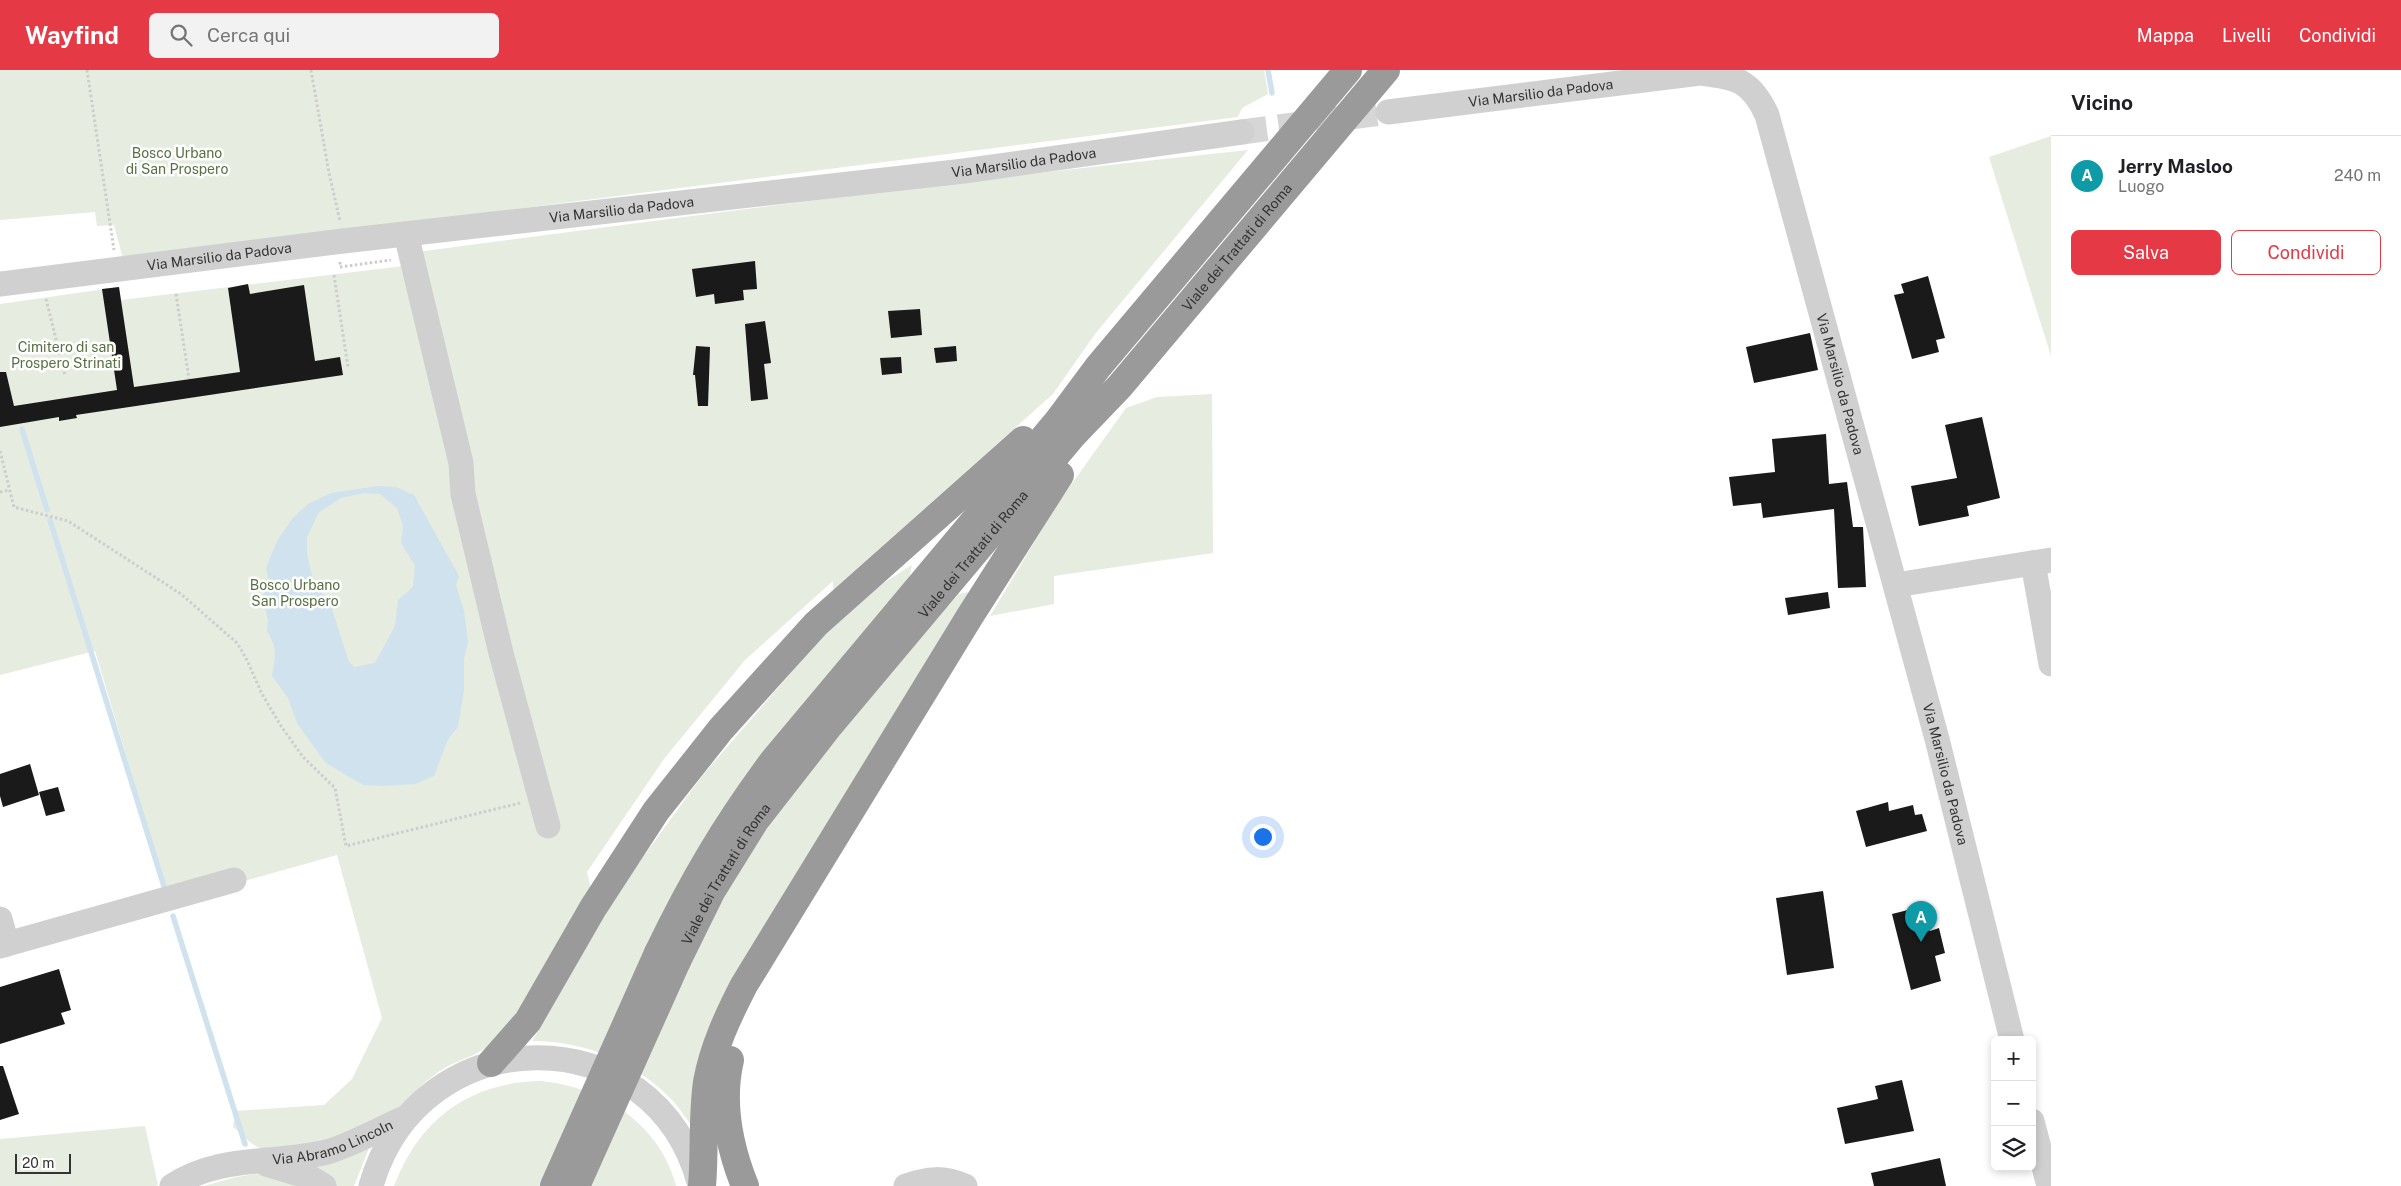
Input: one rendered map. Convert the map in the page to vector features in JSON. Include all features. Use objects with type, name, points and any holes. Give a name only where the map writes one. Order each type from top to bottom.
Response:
[{"type":"highway","name":"Viale dei Trattati di Roma","points":[[576,1186],[667,957],[696,876],[749,793],[790,741],[1056,422],[1098,367],[1348,70]]},
{"type":"highway","name":"Viale dei Trattati di Roma","points":[[554,1186],[667,957],[711,892],[732,856],[779,788],[1073,435],[1120,386],[1386,70]]},
{"type":"highway","points":[[491,1063],[528,1021],[593,908],[656,811],[721,729],[816,624],[1000,461],[1098,367]]},
{"type":"highway","points":[[701,1186],[708,1081],[723,1029],[744,985],[817,868],[848,813],[1039,506],[1120,386]]},
{"type":"highway","points":[[745,1186],[731,1145],[727,1120],[725,1094],[729,1064],[740,1022],[751,996],[795,916],[817,868]]},
{"type":"street","points":[[1754,70],[1758,95]]},
{"type":"street","name":"Via Marsilio da Padova","points":[[1388,112],[1700,74],[1724,76],[1740,81],[1758,95],[1766,114],[1896,585],[1937,739],[2011,1036]]},
{"type":"street","name":"Via Marsilio da Padova","points":[[0,284],[343,241],[964,171],[1242,132]]},
{"type":"street","points":[[406,234],[461,463],[463,494],[501,653],[548,826]]},
{"type":"street","points":[[1896,585],[2042,562],[2051,664]]},
{"type":"street","points":[[0,918],[4,945],[234,880]]},
{"type":"street","points":[[371,1186],[383,1152],[407,1116],[437,1089],[460,1075],[491,1063],[526,1057],[560,1059],[594,1067],[625,1082],[652,1104],[675,1130],[692,1160],[701,1186]]},
{"type":"street","name":"Via Abramo Lincoln","points":[[172,1186],[206,1170],[230,1162],[254,1161],[328,1151],[407,1116]]},
{"type":"street","points":[[2033,1126],[2049,1186]]},
{"type":"street","name":"Via Abramo Lincoln","points":[[254,1161],[309,1177],[324,1186]]},
{"type":"street","points":[[906,1186],[926,1179],[953,1181],[965,1186]]},
{"type":"path","points":[[87,70],[117,269]]},
{"type":"path","points":[[310,70],[343,241]]},
{"type":"path","points":[[334,275],[348,367]]},
{"type":"path","points":[[45,294],[65,375]]},
{"type":"path","points":[[176,294],[189,379]]},
{"type":"path","points":[[0,451],[14,507],[68,521],[181,594],[237,643],[262,694],[281,726],[303,757],[334,788],[346,846],[540,798]]},
{"type":"path","points":[[0,492],[9,490]]},
{"type":"green space","name":"Bosco Urbano di San Prospero","points":[[0,70],[1264,70],[1268,94],[1242,108],[1238,117],[123,259],[114,225],[97,226],[95,212],[0,220]]},
{"type":"green space","points":[[2051,136],[2051,356],[1989,157]]},
{"type":"green space","points":[[1248,150],[1095,334],[1053,394],[833,590],[833,581],[745,660],[664,759],[587,872],[591,889],[559,949],[522,1009],[493,1042],[480,1051],[437,1073],[387,1119],[359,1135],[297,1148],[269,1149],[260,1148],[250,1142],[233,1127],[235,1111],[324,1105],[352,1079],[382,1018],[337,855],[170,902],[95,651],[0,675],[0,304],[119,287],[121,300],[404,266],[418,252],[833,198]]},
{"type":"green space","points":[[1212,394],[1213,553],[1054,576],[1054,604],[990,616],[1058,503],[1126,408],[1157,397]]},
{"type":"green space","points":[[912,565],[909,581],[733,800],[692,867],[638,971],[658,979],[683,981],[709,923],[729,885],[783,798],[830,737],[881,679],[959,594],[968,592],[970,599],[960,619],[736,978],[697,1077],[694,1129],[676,1104],[659,1087],[626,1065],[609,1056],[572,1045],[532,1041],[603,918],[638,864],[702,776],[822,637],[858,603],[885,582]]},
{"type":"green space","points":[[541,1081],[586,1091],[625,1113],[642,1127],[657,1144],[668,1164],[676,1186],[394,1186],[405,1162],[418,1141],[450,1109],[470,1097],[492,1088],[515,1083]]},
{"type":"green space","points":[[145,1126],[158,1185],[156,1186],[0,1186],[0,1139]]},
{"type":"green space","points":[[371,1143],[354,1186],[336,1186],[327,1177],[314,1170],[315,1164]]},
{"type":"green space","points":[[256,1174],[292,1181],[306,1186],[204,1186],[236,1177]]},
{"type":"water","points":[[378,486],[396,487],[414,495],[459,576],[456,585],[464,611],[468,642],[464,659],[464,691],[458,727],[448,739],[434,776],[415,784],[364,785],[326,763],[297,723],[288,698],[272,676],[275,658],[274,648],[267,631],[268,621],[263,595],[269,582],[266,568],[277,541],[292,519],[308,504],[331,493]],"holes":[[[363,493],[380,494],[397,508],[403,526],[401,543],[415,566],[413,587],[398,600],[395,626],[375,663],[355,667],[349,662],[332,609],[312,576],[307,554],[307,537],[319,512],[341,498]]]},
{"type":"building","points":[[755,261],[757,289],[743,290],[744,300],[715,304],[714,294],[696,297],[692,269]]},
{"type":"building","points":[[1928,276],[1945,338],[1936,340],[1939,352],[1912,359],[1894,295],[1904,293],[1901,284]]},
{"type":"building","points":[[248,284],[250,294],[304,285],[315,361],[340,357],[343,375],[76,415],[77,418],[59,421],[59,417],[0,427],[0,372],[6,372],[14,406],[117,390],[102,289],[119,287],[134,387],[240,372],[228,288]]},
{"type":"building","points":[[920,309],[922,335],[891,338],[888,311]]},
{"type":"building","points":[[765,321],[771,363],[764,364],[768,399],[751,401],[745,324]]},
{"type":"building","points":[[1810,333],[1818,370],[1754,383],[1746,347]]},
{"type":"building","points":[[696,346],[710,347],[708,406],[698,406],[695,375],[693,375]]},
{"type":"building","points":[[956,346],[957,361],[936,363],[934,348]]},
{"type":"building","points":[[901,357],[902,373],[882,375],[880,358]]},
{"type":"building","points":[[1982,417],[2000,498],[1967,506],[1969,516],[1919,526],[1911,486],[1957,478],[1945,425]]},
{"type":"building","points":[[1826,434],[1829,484],[1847,482],[1853,527],[1863,527],[1866,587],[1838,588],[1834,509],[1763,518],[1761,503],[1733,506],[1729,477],[1775,472],[1772,439]]},
{"type":"building","points":[[1828,592],[1830,608],[1788,615],[1785,598]]},
{"type":"building","points":[[30,764],[39,795],[3,807],[0,796],[0,774]]},
{"type":"building","points":[[58,787],[65,811],[46,816],[39,792]]},
{"type":"building","points":[[1888,802],[1889,811],[1913,805],[1915,815],[1922,814],[1927,831],[1866,847],[1856,811]]},
{"type":"building","points":[[1823,891],[1834,968],[1787,975],[1776,898]]},
{"type":"building","points":[[1924,906],[1930,931],[1939,928],[1945,953],[1935,956],[1941,981],[1911,990],[1892,914]]},
{"type":"building","points":[[59,969],[71,1010],[61,1013],[65,1024],[0,1044],[0,987]]},
{"type":"building","points":[[0,1066],[3,1066],[19,1114],[0,1120]]},
{"type":"building","points":[[1902,1080],[1914,1131],[1845,1144],[1837,1108],[1878,1099],[1875,1086]]},
{"type":"building","points":[[1940,1158],[1946,1186],[1874,1186],[1871,1173]]},
{"type":"waterway","points":[[1268,70],[1272,93]]},
{"type":"waterway","points":[[22,429],[47,510]]},
{"type":"waterway","points":[[50,520],[166,893]]},
{"type":"waterway","points":[[173,916],[245,1144]]},
{"type":"tunnel","points":[[1242,132],[1388,112]]},
{"type":"place","name":"Jerry Masloo","points":[[1921,942]]},
{"type":"park label","name":"Cimitero di san Prospero Strinati","points":[[66,356]]},
{"type":"park label","name":"Bosco Urbano San Prospero","points":[[295,594]]}]
